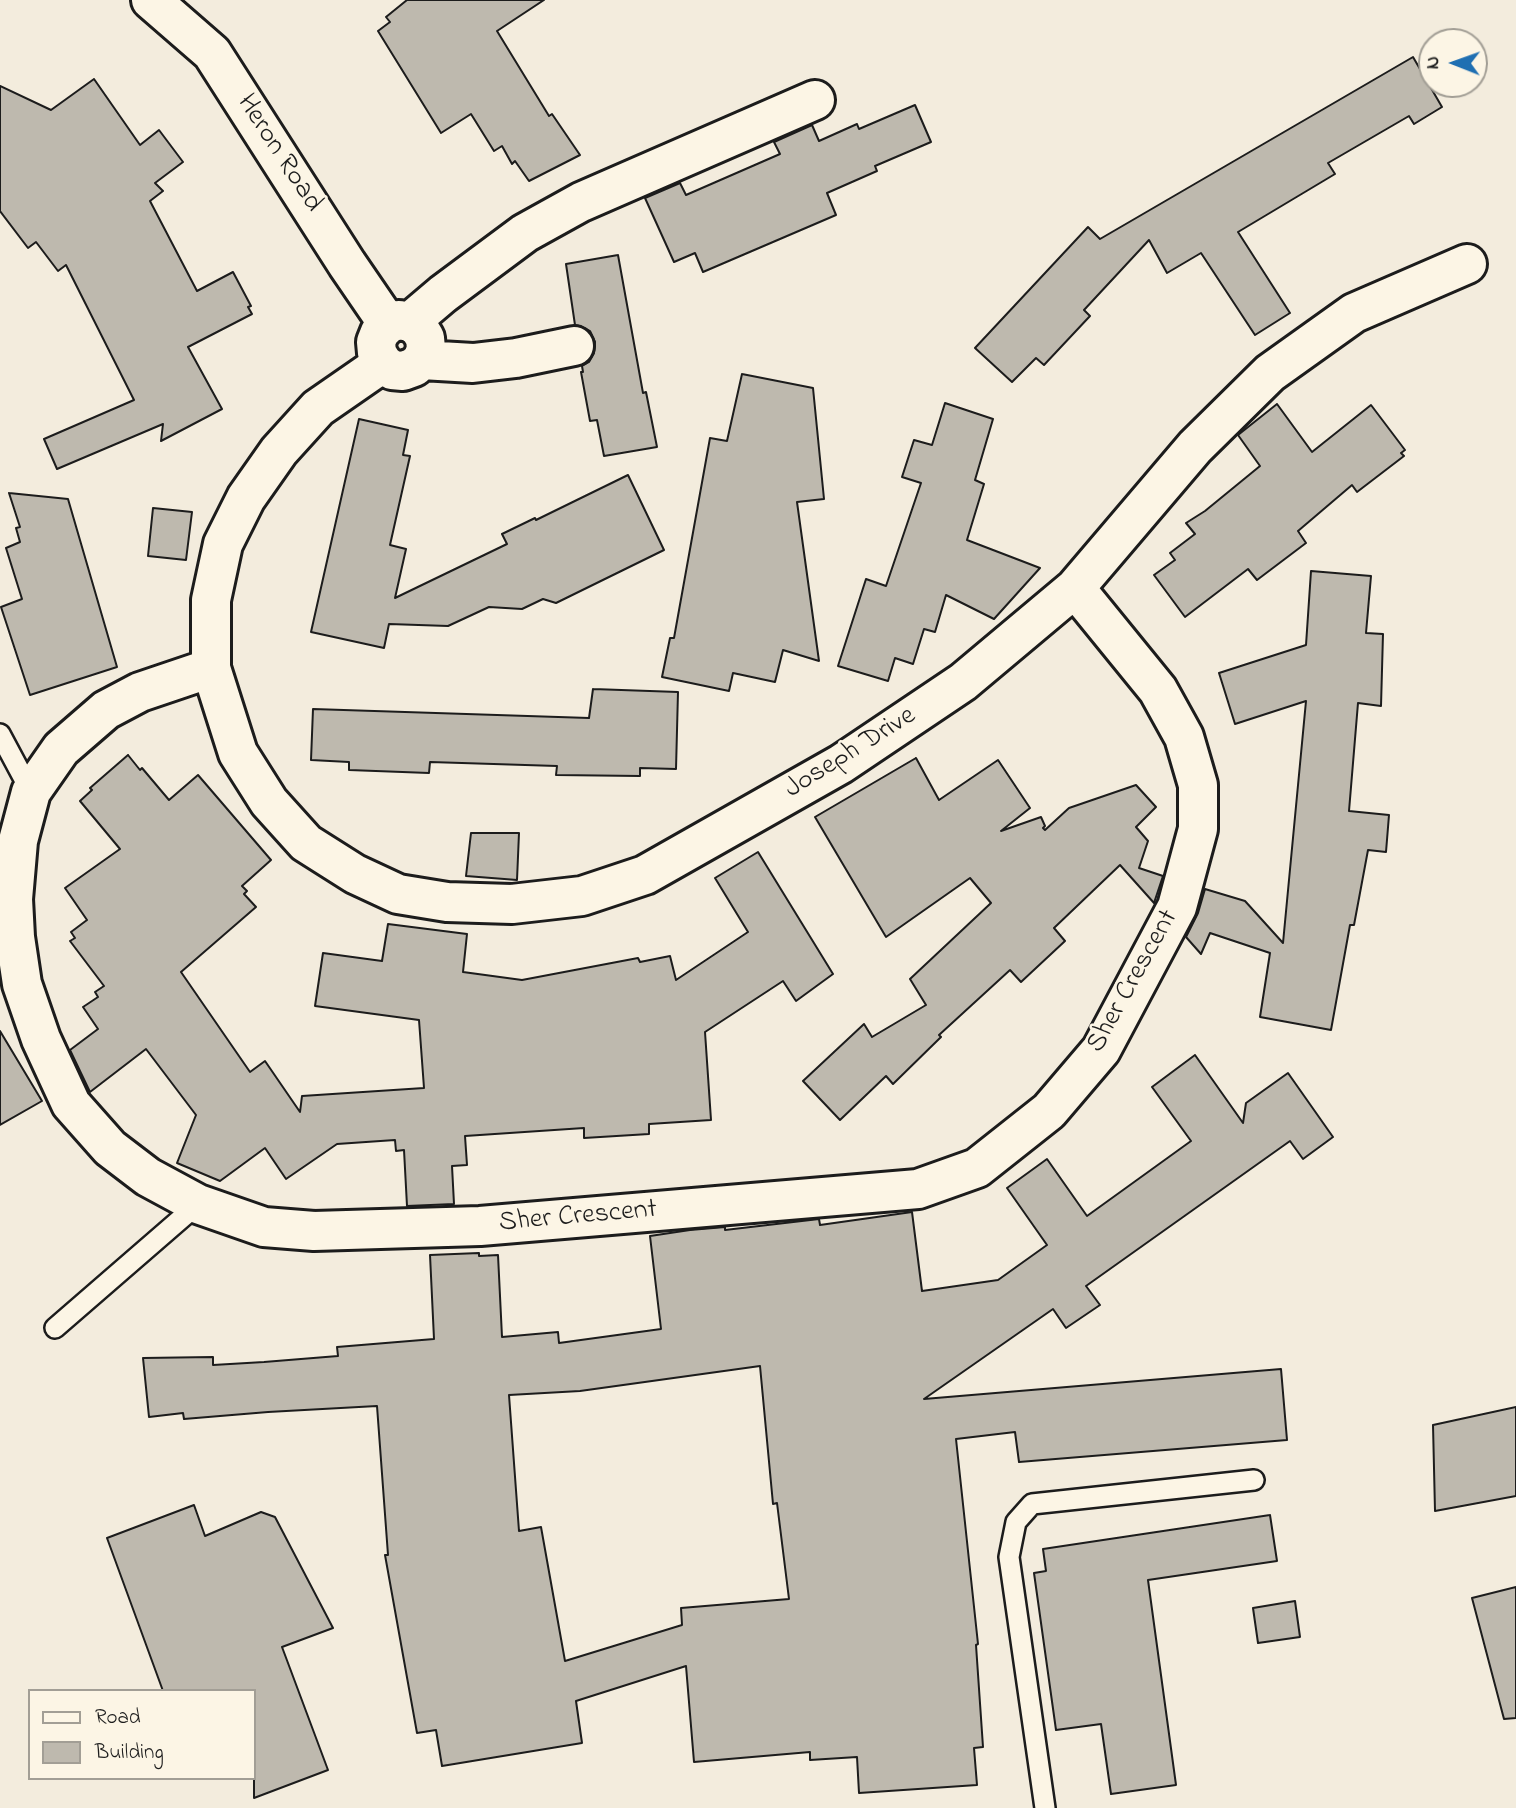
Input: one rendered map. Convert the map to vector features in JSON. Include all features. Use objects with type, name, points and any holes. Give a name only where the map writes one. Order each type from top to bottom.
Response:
[{"type":"street","name":"Heron Road","points":[[151,0],[212,53],[347,264],[399,323]]},
{"type":"street","points":[[399,323],[419,328],[425,338],[426,349],[422,360],[414,368],[403,371],[392,370],[383,363],[377,353],[376,342],[380,331],[399,323],[443,294],[525,233],[581,202],[815,100]]},
{"type":"street","name":"Joseph Drive","points":[[211,668],[238,753],[269,802],[306,843],[355,874],[398,894],[447,902],[512,904],[582,896],[645,875],[730,828],[841,764],[963,682],[1075,588],[1195,447],[1270,373],[1354,313],[1467,264]]},
{"type":"street","points":[[422,360],[473,363],[516,358],[574,346]]},
{"type":"street","points":[[211,668],[213,589],[223,544],[246,498],[279,451],[318,408],[383,363]]},
{"type":"street","name":"Sher Crescent","points":[[211,668],[140,692],[106,710],[61,749],[31,792],[18,841],[13,899],[22,984],[41,1040],[71,1104],[110,1147],[148,1177],[198,1204],[264,1227],[314,1231],[480,1226],[918,1189],[977,1168],[1049,1111],[1101,1050],[1177,907],[1198,829],[1198,785],[1184,737],[1158,690],[1075,588]]},
{"type":"lane","points":[[0,734],[31,792]]},
{"type":"lane","points":[[55,1328],[198,1204]]},
{"type":"lane","points":[[1045,1808],[1009,1557],[1016,1522],[1032,1504],[1254,1480]]},
{"type":"building","points":[[407,0],[544,0],[497,31],[549,116],[552,114],[580,155],[529,181],[515,161],[512,164],[502,146],[494,151],[471,114],[441,133],[378,31],[390,22],[386,17]]},
{"type":"building","points":[[1413,57],[1418,66],[1418,98],[1437,98],[1442,107],[1414,124],[1409,116],[1328,163],[1335,174],[1238,232],[1290,313],[1255,335],[1201,253],[1167,273],[1149,240],[1084,310],[1090,316],[1044,365],[1036,358],[1012,382],[975,348],[1088,227],[1100,239]]},
{"type":"building","points":[[94,79],[140,145],[159,130],[183,162],[155,183],[163,191],[150,201],[197,291],[233,272],[251,306],[248,307],[252,314],[188,347],[222,409],[161,441],[163,424],[57,469],[44,439],[134,400],[66,265],[58,271],[36,242],[28,248],[0,211],[0,86],[51,110]]},
{"type":"building","points":[[915,105],[931,142],[875,166],[877,171],[827,193],[836,215],[703,272],[695,253],[674,262],[645,198],[680,183],[686,195],[780,154],[774,142],[812,125],[819,141],[857,124],[859,129]]},
{"type":"building","points":[[618,255],[643,393],[646,392],[657,447],[604,456],[597,420],[590,421],[581,372],[582,366],[589,362],[594,353],[595,342],[590,331],[575,325],[566,264]]},
{"type":"building","points":[[742,374],[813,388],[824,499],[797,502],[819,661],[783,650],[775,682],[733,673],[729,691],[662,677],[670,638],[674,638],[710,438],[727,441]]},
{"type":"building","points":[[945,403],[993,419],[975,480],[984,484],[967,540],[1040,568],[994,619],[946,595],[935,632],[924,629],[913,664],[895,658],[888,681],[838,666],[866,579],[886,586],[921,483],[902,477],[914,440],[932,445]]},
{"type":"building","points":[[1277,404],[1312,452],[1371,405],[1405,450],[1401,453],[1404,456],[1357,492],[1352,485],[1298,531],[1306,543],[1257,580],[1248,569],[1185,617],[1154,575],[1175,560],[1170,553],[1195,534],[1186,523],[1260,466],[1238,435]]},
{"type":"building","points":[[359,419],[408,430],[403,455],[410,456],[390,545],[406,549],[395,598],[507,544],[502,534],[628,475],[664,550],[556,603],[543,599],[522,609],[489,607],[448,626],[389,624],[384,648],[311,632]]},
{"type":"building","points":[[9,493],[68,499],[117,667],[30,695],[1,607],[22,599],[6,548],[20,542],[16,528],[20,527]]},
{"type":"building","points":[[153,508],[192,512],[186,560],[148,556]]},
{"type":"building","points":[[1311,571],[1371,576],[1366,633],[1383,634],[1381,706],[1358,703],[1349,811],[1389,815],[1386,852],[1368,850],[1354,925],[1350,925],[1331,1030],[1260,1017],[1270,953],[1210,933],[1201,954],[1186,937],[1198,913],[1205,889],[1245,901],[1283,943],[1306,701],[1235,724],[1219,673],[1306,645]]},
{"type":"building","points":[[593,689],[678,692],[676,769],[640,768],[640,776],[556,775],[557,766],[430,762],[429,773],[349,770],[349,762],[311,760],[313,709],[589,718]]},
{"type":"building","points":[[128,755],[169,800],[198,775],[271,860],[242,886],[247,891],[244,894],[256,907],[181,972],[250,1072],[265,1061],[300,1112],[302,1096],[424,1088],[419,1020],[315,1006],[323,953],[382,961],[388,924],[467,934],[463,972],[522,980],[638,958],[640,962],[670,956],[676,980],[748,932],[715,878],[758,852],[833,974],[796,1001],[783,981],[705,1032],[711,1120],[649,1124],[649,1134],[584,1138],[584,1128],[465,1136],[467,1165],[452,1166],[454,1204],[407,1206],[404,1150],[396,1151],[395,1140],[337,1144],[286,1179],[265,1148],[220,1181],[177,1163],[196,1115],[146,1049],[90,1092],[70,1050],[98,1029],[83,1007],[98,997],[95,992],[104,986],[70,941],[75,938],[71,932],[87,920],[65,888],[120,849],[80,801],[92,790],[90,788]]},
{"type":"building","points":[[916,758],[939,800],[998,760],[1030,808],[1001,831],[1041,817],[1045,830],[1069,808],[1136,785],[1156,807],[1136,827],[1148,841],[1139,868],[1163,876],[1154,903],[1120,865],[1054,928],[1065,941],[1021,982],[1010,970],[939,1035],[941,1037],[893,1084],[886,1076],[840,1120],[803,1081],[864,1024],[872,1037],[926,1005],[910,979],[991,903],[970,878],[886,937],[815,817]]},
{"type":"building","points":[[471,833],[519,833],[517,880],[466,876]]},
{"type":"building","points":[[0,1031],[42,1101],[0,1125]]},
{"type":"building","points":[[1195,1055],[1243,1123],[1246,1103],[1288,1073],[1333,1137],[1303,1159],[1290,1141],[1086,1286],[1100,1305],[1066,1328],[1053,1309],[924,1399],[1281,1369],[1287,1440],[1019,1462],[1015,1432],[956,1439],[978,1644],[983,1747],[974,1748],[977,1785],[859,1793],[857,1757],[810,1760],[810,1752],[694,1762],[686,1666],[576,1701],[582,1743],[442,1766],[436,1730],[417,1733],[385,1555],[388,1555],[377,1406],[184,1419],[183,1413],[149,1417],[143,1358],[213,1357],[213,1365],[264,1362],[338,1356],[337,1347],[434,1339],[430,1255],[498,1255],[502,1337],[558,1332],[559,1343],[661,1329],[650,1236],[690,1230],[725,1227],[725,1230],[819,1219],[820,1225],[912,1212],[922,1291],[998,1280],[1047,1245],[1007,1188],[1047,1159],[1087,1216],[1191,1141],[1152,1087]],"holes":[[[760,1366],[773,1504],[777,1503],[789,1599],[681,1608],[682,1625],[565,1661],[541,1527],[519,1531],[509,1395],[580,1391]]]},
{"type":"building","points":[[1516,1407],[1516,1496],[1435,1511],[1433,1425]]},
{"type":"building","points":[[194,1505],[205,1536],[261,1512],[275,1517],[333,1628],[282,1647],[328,1770],[254,1798],[256,1689],[162,1689],[107,1538]]},
{"type":"building","points":[[1270,1515],[1277,1561],[1148,1580],[1176,1785],[1111,1794],[1101,1724],[1056,1730],[1034,1573],[1046,1571],[1043,1549]]},
{"type":"building","points":[[1516,1587],[1516,1718],[1504,1719],[1472,1598]]},
{"type":"building","points":[[1295,1601],[1300,1637],[1258,1643],[1253,1608]]}]
